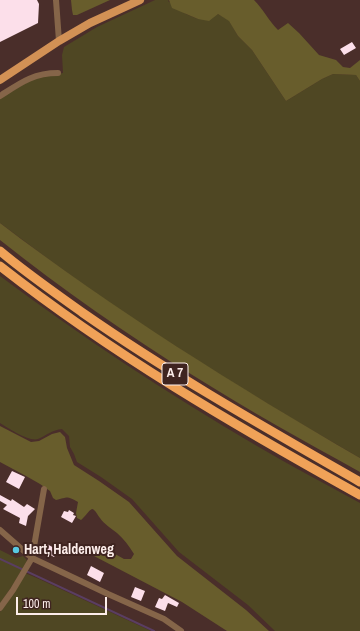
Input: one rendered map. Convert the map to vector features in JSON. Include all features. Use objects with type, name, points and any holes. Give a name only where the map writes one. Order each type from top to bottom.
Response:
[{"type":"highway","name":"A 7","points":[[0,251],[60,296],[147,356],[238,412],[360,482]]},
{"type":"highway","name":"A 7","points":[[0,266],[56,309],[181,392],[360,495]]},
{"type":"main road","points":[[0,80],[59,41],[90,23],[140,0]]},
{"type":"street","points":[[56,0],[59,41]]},
{"type":"street","points":[[0,96],[32,77],[58,72]]},
{"type":"street","points":[[0,608],[13,590],[32,558],[44,489]]},
{"type":"street","points":[[0,530],[32,558],[164,619],[181,631]]},
{"type":"shaded area","points":[[71,0],[110,0],[77,15],[73,15]]},
{"type":"shaded area","points":[[155,0],[169,0],[168,1],[186,14],[198,19],[218,14],[229,20],[238,36],[252,50],[286,101],[333,74],[356,75],[360,81],[360,458],[262,400],[166,340],[90,289],[0,223],[0,98],[36,77],[63,73],[62,55],[64,47],[97,27]]},
{"type":"shaded area","points":[[169,0],[254,0],[278,30],[288,23],[319,55],[336,60],[343,67],[350,68],[360,60],[360,81],[356,75],[333,74],[286,101],[252,50],[238,36],[229,21],[218,14],[209,21],[198,19],[172,8]]},
{"type":"shaded area","points":[[0,223],[131,317],[267,403],[360,458],[360,472],[214,389],[95,311],[0,240]]},
{"type":"shaded area","points":[[0,276],[94,343],[191,406],[270,453],[360,503],[360,631],[275,631],[248,605],[179,552],[132,499],[77,462],[70,447],[69,436],[62,429],[55,430],[38,439],[34,439],[19,434],[0,423]]},
{"type":"shaded area","points":[[0,426],[31,442],[39,441],[52,434],[60,432],[65,437],[67,448],[74,465],[129,502],[177,556],[246,610],[269,631],[227,631],[182,602],[94,556],[99,545],[124,559],[131,559],[134,554],[122,538],[99,517],[93,509],[89,511],[81,520],[77,518],[76,513],[78,502],[67,498],[56,500],[53,498],[50,491],[40,484],[0,462]]},
{"type":"shaded area","points":[[0,550],[16,558],[23,556],[27,561],[0,604]]},
{"type":"shaded area","points":[[25,573],[151,631],[0,631],[0,612]]},
{"type":"building","points":[[0,0],[37,0],[39,4],[38,23],[0,42]]},
{"type":"building","points":[[352,42],[356,48],[344,55],[340,49]]},
{"type":"building","points":[[12,471],[25,477],[19,489],[6,482]]},
{"type":"building","points":[[0,495],[11,501],[12,499],[24,507],[27,504],[35,509],[28,516],[26,526],[19,523],[20,518],[3,509],[7,505],[0,501]]},
{"type":"building","points":[[69,510],[76,516],[72,523],[61,517],[64,511],[68,512]]},
{"type":"building","points":[[45,543],[58,550],[54,557],[41,550]]},
{"type":"building","points":[[91,566],[104,573],[100,582],[87,575]]},
{"type":"building","points":[[135,587],[145,591],[141,601],[131,597]]},
{"type":"building","points":[[165,595],[179,603],[177,607],[168,603],[165,611],[155,607],[159,598],[162,599]]},
{"type":"waterway","points":[[0,559],[154,631]]},
{"type":"place","name":"Hart, Haldenweg","points":[[16,550]]}]
